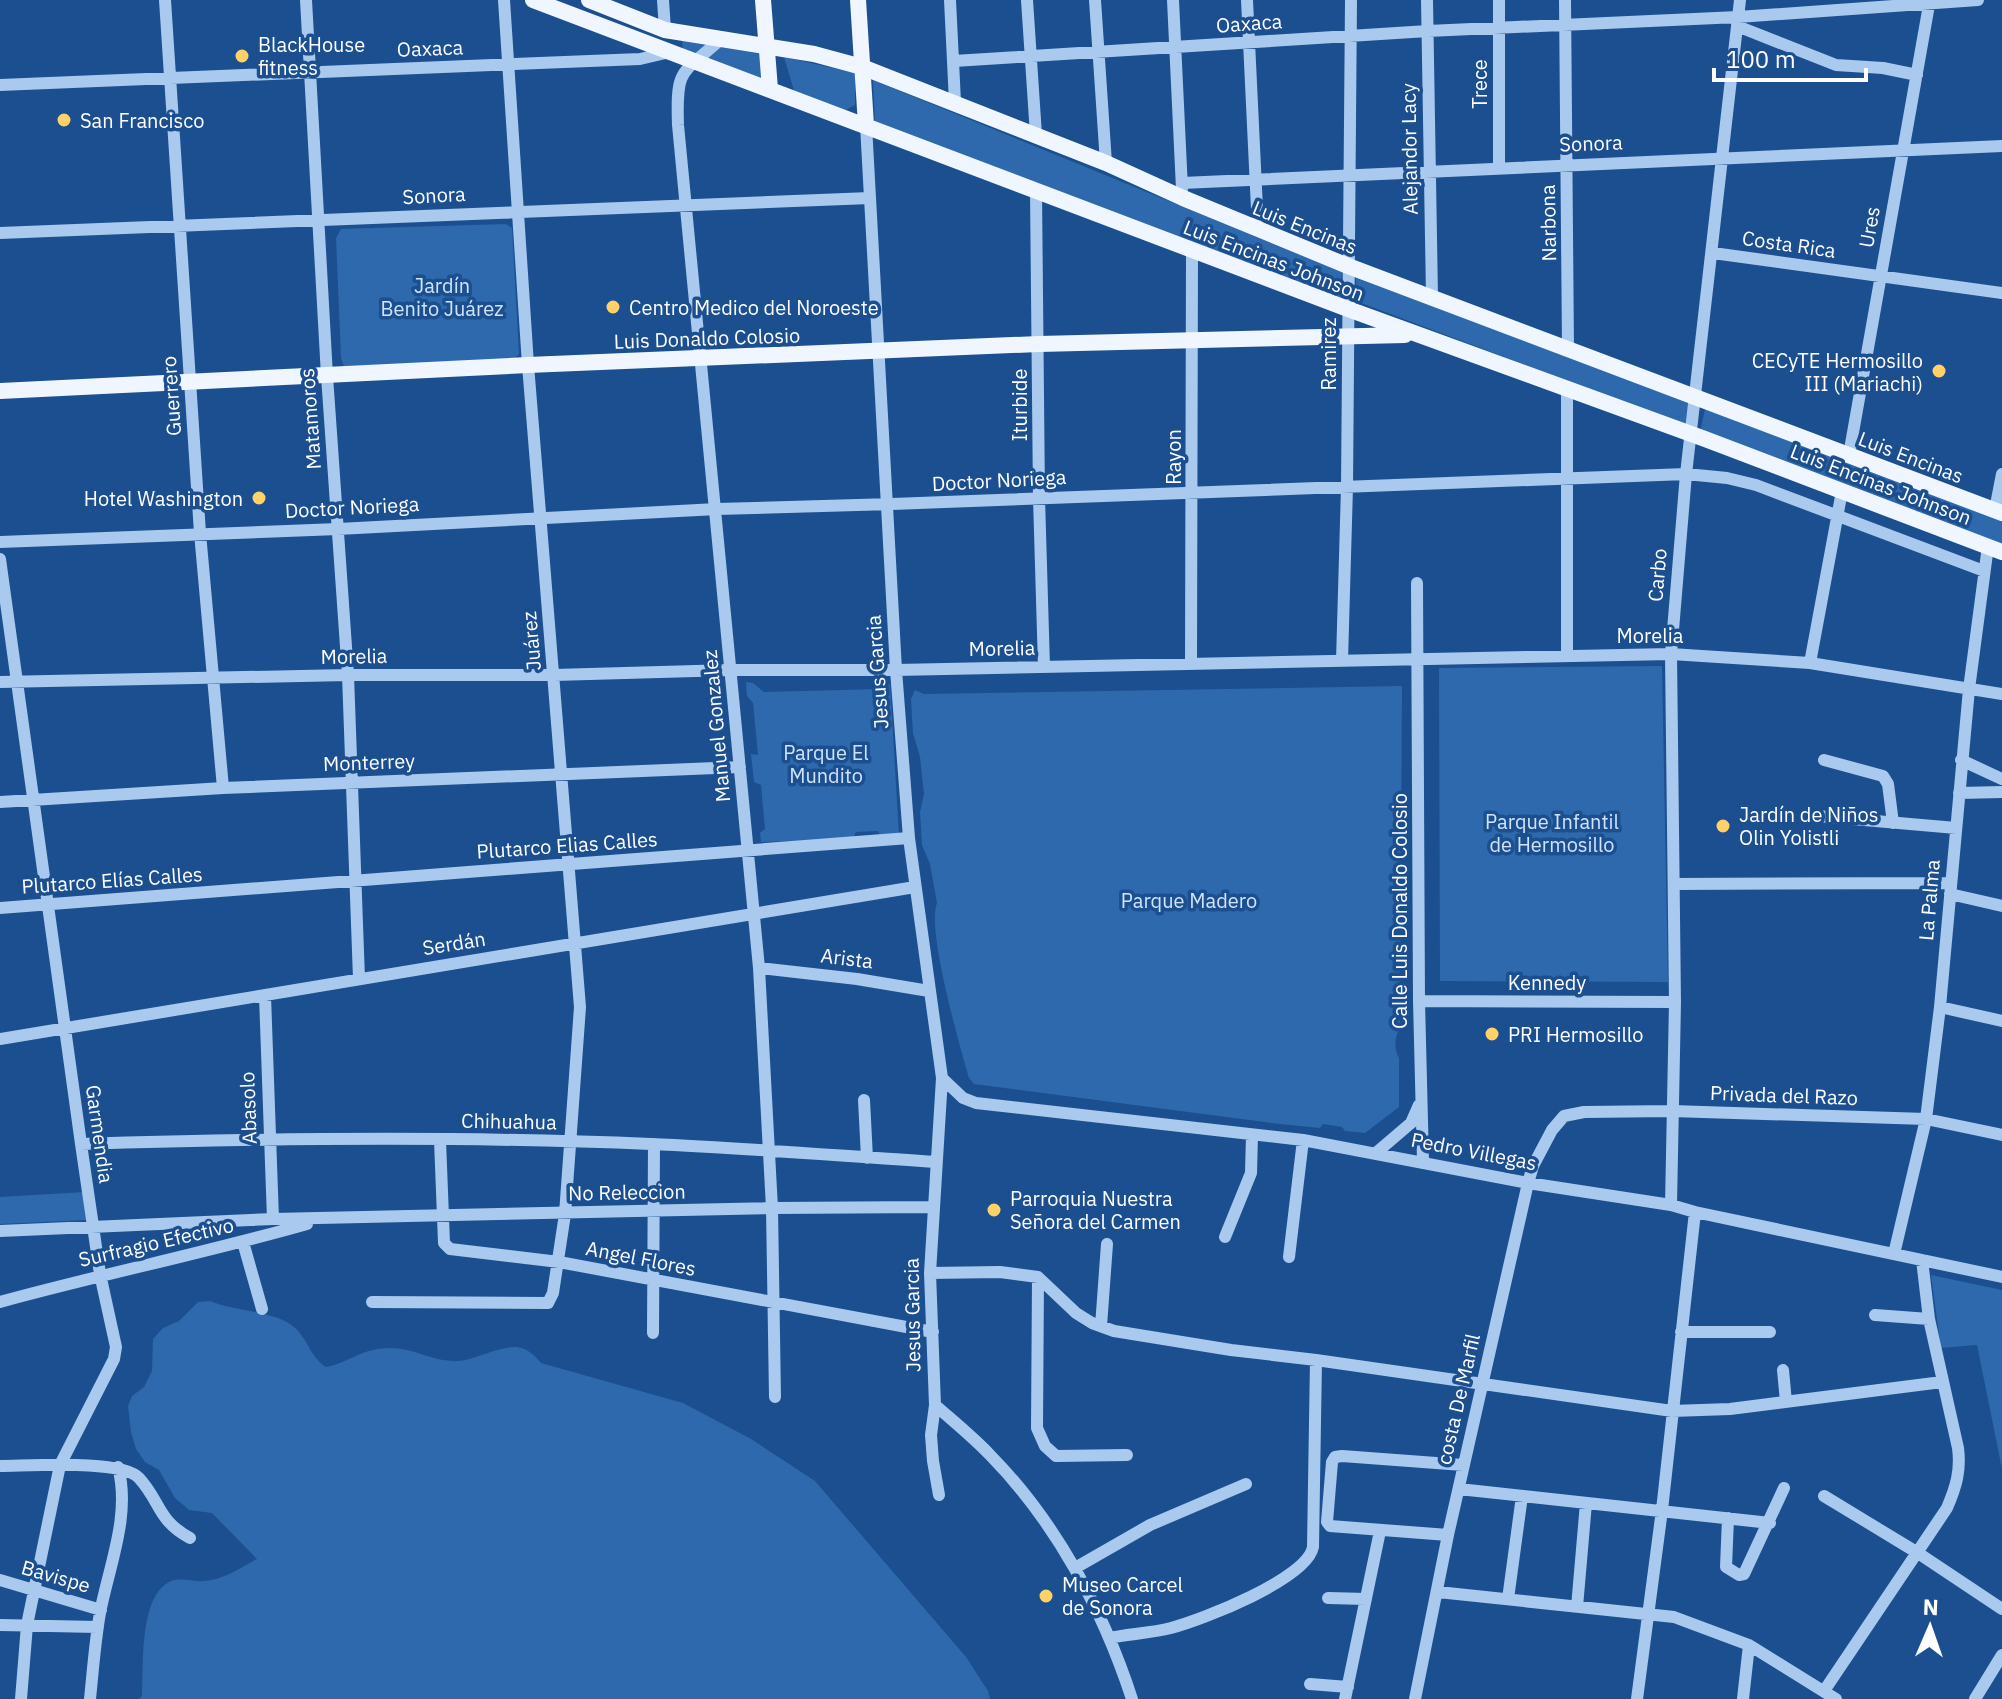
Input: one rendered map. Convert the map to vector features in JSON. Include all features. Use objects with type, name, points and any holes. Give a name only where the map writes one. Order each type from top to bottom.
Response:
[{"type":"main road","name":"Luis Encinas Johnson","points":[[533,0],[1416,335],[1691,434],[1995,549]]},
{"type":"main road","name":"Luis Encinas","points":[[589,0],[665,30],[814,54],[862,67],[1182,191],[1258,230],[1348,266],[1999,512]]},
{"type":"main road","points":[[763,0],[770,89]]},
{"type":"main road","points":[[858,0],[866,125]]},
{"type":"main road","name":"Luis Donaldo Colosio","points":[[0,391],[1039,344],[1348,334],[1416,335]]},
{"type":"street","name":"Guerrero","points":[[165,0],[200,533],[223,788]]},
{"type":"street","name":"Matamoros","points":[[306,0],[348,675],[359,979]]},
{"type":"street","name":"Juárez","points":[[372,1302],[548,1303],[559,1262],[565,1214],[580,1007],[528,365],[504,0]]},
{"type":"street","points":[[663,0],[665,30]]},
{"type":"street","points":[[950,0],[955,102]]},
{"type":"street","points":[[1027,0],[1036,135]]},
{"type":"street","points":[[1095,0],[1106,163]]},
{"type":"street","points":[[1173,0],[1182,191]]},
{"type":"street","points":[[1247,0],[1258,230]]},
{"type":"street","name":"Ramirez","points":[[1342,661],[1347,487],[1351,0]]},
{"type":"street","name":"Alejandor Lacy","points":[[1427,0],[1432,297]]},
{"type":"street","name":"Trece","points":[[1499,0],[1499,167]]},
{"type":"street","name":"Narbona","points":[[1565,0],[1568,349]]},
{"type":"street","name":"Carbo","points":[[1671,1205],[1675,1002],[1671,654],[1686,474],[1740,0]]},
{"type":"street","name":"Oaxaca","points":[[954,61],[1428,31],[1738,22],[1978,0]]},
{"type":"street","name":"Ures","points":[[1849,455],[1929,5]]},
{"type":"street","points":[[1738,22],[1836,65],[1883,68],[1917,75]]},
{"type":"street","name":"Manuel Gonzalez","points":[[721,39],[681,76],[678,125],[759,968],[772,1208],[775,1397]]},
{"type":"street","name":"Oaxaca","points":[[0,85],[640,59],[670,52]]},
{"type":"street","name":"Jesus Garcia","points":[[866,125],[896,670],[909,838],[942,1078],[930,1273],[935,1405],[931,1435],[939,1495]]},
{"type":"street","name":"Sonora","points":[[1182,191],[1256,180],[2002,146]]},
{"type":"street","name":"Iturbide","points":[[1036,191],[1044,667]]},
{"type":"street","name":"Sonora","points":[[0,233],[870,198]]},
{"type":"street","name":"Rayon","points":[[1191,664],[1192,250]]},
{"type":"street","name":"Costa Rica","points":[[1713,253],[2002,293]]},
{"type":"street","points":[[1567,389],[1567,656]]},
{"type":"street","points":[[1756,485],[1763,461]]},
{"type":"street","name":"Doctor Noriega","points":[[0,542],[338,529],[717,509],[1686,474],[1727,478],[1756,485],[1984,571]]},
{"type":"street","points":[[1999,512],[2002,474]]},
{"type":"street","points":[[1810,663],[1842,491]]},
{"type":"street","name":"La Palma","points":[[1894,1254],[1926,1119],[1940,1007],[1969,689],[1984,571],[1995,549]]},
{"type":"street","name":"Garmendia","points":[[0,559],[81,1144],[100,1274],[116,1353],[60,1465],[27,1625],[21,1699]]},
{"type":"street","name":"Calle Luis Donaldo Colosio","points":[[1417,583],[1423,1161]]},
{"type":"street","name":"Morelia","points":[[0,682],[896,670],[1671,654],[1810,663],[2002,694]]},
{"type":"street","points":[[1824,760],[1883,776],[1888,784],[1893,823]]},
{"type":"street","points":[[1961,760],[2002,779]]},
{"type":"street","name":"Monterrey","points":[[0,802],[223,788],[740,767]]},
{"type":"street","points":[[1959,793],[2002,792]]},
{"type":"street","points":[[1818,816],[1956,828]]},
{"type":"street","name":"Plutarco Elias Calles","points":[[227,891],[909,838]]},
{"type":"street","points":[[1674,884],[1950,888],[2002,906]]},
{"type":"street","name":"Serdán","points":[[0,1039],[915,887]]},
{"type":"street","name":"Plutarco Elías Calles","points":[[0,908],[227,891]]},
{"type":"street","name":"Arista","points":[[759,968],[929,991]]},
{"type":"street","name":"Abasolo","points":[[265,996],[273,1219]]},
{"type":"street","name":"Kennedy","points":[[1419,1001],[1675,1002]]},
{"type":"street","points":[[1940,1007],[2002,1021]]},
{"type":"street","name":"Pedro Villegas","points":[[942,1078],[963,1098],[976,1103],[1303,1140],[1377,1152],[1528,1183],[1671,1205],[2002,1277]]},
{"type":"street","points":[[1377,1152],[1411,1123],[1421,1098]]},
{"type":"street","points":[[864,1100],[867,1158]]},
{"type":"street","name":"Privada del Razo","points":[[1564,1116],[1584,1112],[1672,1111],[1926,1119],[2002,1135]]},
{"type":"street","name":"costa De Marfil","points":[[1415,1698],[1463,1465],[1528,1183],[1542,1147],[1564,1116]]},
{"type":"street","points":[[1225,1237],[1251,1173],[1252,1135]]},
{"type":"street","name":"Chihuahua","points":[[81,1144],[268,1138],[570,1141],[936,1162]]},
{"type":"street","name":"Angel Flores","points":[[440,1140],[444,1243],[450,1249],[559,1262],[933,1332]]},
{"type":"street","points":[[1289,1257],[1303,1140]]},
{"type":"street","points":[[653,1333],[654,1144]]},
{"type":"street","name":"No Releccion","points":[[322,1220],[772,1208],[932,1207]]},
{"type":"street","points":[[1637,1699],[1662,1510],[1695,1212]]},
{"type":"street","points":[[0,1231],[273,1219],[322,1220]]},
{"type":"street","name":"Surfragio Efectivo","points":[[0,1302],[100,1274],[243,1242],[322,1220]]},
{"type":"street","points":[[243,1242],[262,1309]]},
{"type":"street","points":[[1101,1326],[1107,1244]]},
{"type":"street","points":[[1824,1691],[1947,1508],[1960,1466],[1929,1319],[1922,1260]]},
{"type":"street","points":[[930,1273],[1000,1272],[1038,1277],[1076,1313],[1114,1331],[1672,1411],[1730,1409],[1942,1382]]},
{"type":"street","points":[[1038,1277],[1037,1428],[1045,1446],[1056,1456],[1127,1455]]},
{"type":"street","points":[[1875,1315],[1929,1319]]},
{"type":"street","points":[[1681,1332],[1770,1332]]},
{"type":"street","points":[[1109,1638],[1171,1628],[1227,1607],[1266,1588],[1308,1560],[1313,1547],[1316,1360]]},
{"type":"street","points":[[1783,1370],[1786,1402]]},
{"type":"street","points":[[935,1405],[995,1461],[1028,1500],[1075,1568],[1109,1638],[1132,1699]]},
{"type":"street","points":[[1448,1535],[1335,1529],[1327,1522],[1332,1462],[1335,1457],[1367,1457],[1463,1465]]},
{"type":"street","points":[[0,1466],[118,1467],[135,1474],[171,1527],[190,1538]]},
{"type":"street","points":[[90,1699],[98,1627],[120,1517],[122,1490],[118,1467]]},
{"type":"street","points":[[1075,1568],[1150,1525],[1246,1484]]},
{"type":"street","points":[[1728,1518],[1726,1567],[1739,1575],[1747,1572],[1784,1488]]},
{"type":"street","points":[[1459,1489],[1770,1523]]},
{"type":"street","points":[[1508,1599],[1522,1496]]},
{"type":"street","points":[[1824,1496],[2002,1609]]},
{"type":"street","points":[[1577,1607],[1586,1503]]},
{"type":"street","points":[[1310,1684],[1347,1693],[1380,1531]]},
{"type":"street","name":"Bavispe","points":[[0,1580],[101,1610]]},
{"type":"street","points":[[1438,1592],[1674,1617],[1749,1645],[1836,1699]]},
{"type":"street","points":[[1328,1598],[1366,1599]]},
{"type":"street","points":[[0,1625],[98,1627]]},
{"type":"street","points":[[1743,1699],[1749,1645]]},
{"type":"street","points":[[1975,1699],[2002,1655]]},
{"type":"street","points":[[1415,1698],[1424,1699]]},
{"type":"green space","points":[[682,39],[762,53],[766,81],[683,53]]},
{"type":"green space","points":[[784,57],[855,73],[855,105],[844,111],[795,94]]},
{"type":"green space","points":[[873,80],[1342,272],[1341,298],[875,123]]},
{"type":"green space","name":"Jardín Benito Juárez","points":[[506,224],[512,228],[519,354],[512,361],[344,367],[341,358],[336,238],[341,229]]},
{"type":"green space","points":[[1356,277],[1694,405],[1689,427],[1356,301]]},
{"type":"green space","points":[[1705,409],[2002,521],[2002,546],[1700,432]]},
{"type":"green space","name":"Parque Infantil de Hermosillo","points":[[1662,666],[1668,982],[1440,981],[1439,668]]},
{"type":"green space","name":"Parque El Mundito","points":[[746,682],[753,683],[764,692],[881,689],[890,684],[899,835],[881,837],[878,831],[856,832],[853,839],[761,842],[760,833],[765,829],[761,785],[754,782],[751,754],[758,755],[753,703],[747,696]]},
{"type":"green space","name":"Parque Madero","points":[[1402,686],[1400,1029],[1395,1043],[1399,1058],[1399,1107],[1365,1133],[1323,1124],[1320,1128],[1280,1124],[974,1084],[969,1078],[940,961],[936,937],[937,903],[930,864],[922,845],[920,812],[924,794],[920,757],[913,733],[911,699],[915,690],[924,694]]},
{"type":"green space","points":[[85,1192],[87,1220],[0,1224],[0,1197]]},
{"type":"green space","points":[[1931,1275],[2002,1290],[2002,1469],[1977,1345],[1941,1348]]},
{"type":"green space","points":[[210,1301],[286,1322],[299,1332],[316,1358],[326,1367],[378,1349],[400,1349],[457,1361],[516,1347],[527,1350],[541,1363],[683,1403],[751,1439],[815,1481],[966,1657],[990,1699],[139,1699],[142,1696],[145,1631],[154,1599],[162,1587],[174,1580],[219,1578],[257,1559],[212,1513],[189,1510],[175,1498],[159,1470],[145,1462],[136,1449],[131,1432],[128,1406],[132,1396],[144,1387],[152,1371],[153,1339],[163,1328],[179,1321],[198,1302]]},
{"type":"place","name":"BlackHouse fitness","points":[[242,56]]},
{"type":"place","name":"San Francisco","points":[[64,120]]},
{"type":"place","name":"Centro Medico del Noroeste","points":[[613,307]]},
{"type":"place","name":"CECyTE Hermosillo III (Mariachi)","points":[[1939,371]]},
{"type":"place","name":"Hotel Washington","points":[[259,498]]},
{"type":"place","name":"Jardín de Niños Olin Yolistli","points":[[1723,826]]},
{"type":"place","name":"PRI Hermosillo","points":[[1492,1034]]},
{"type":"place","name":"Parroquia Nuestra Señora del Carmen","points":[[994,1210]]},
{"type":"place","name":"Museo Carcel de Sonora","points":[[1046,1596]]}]
